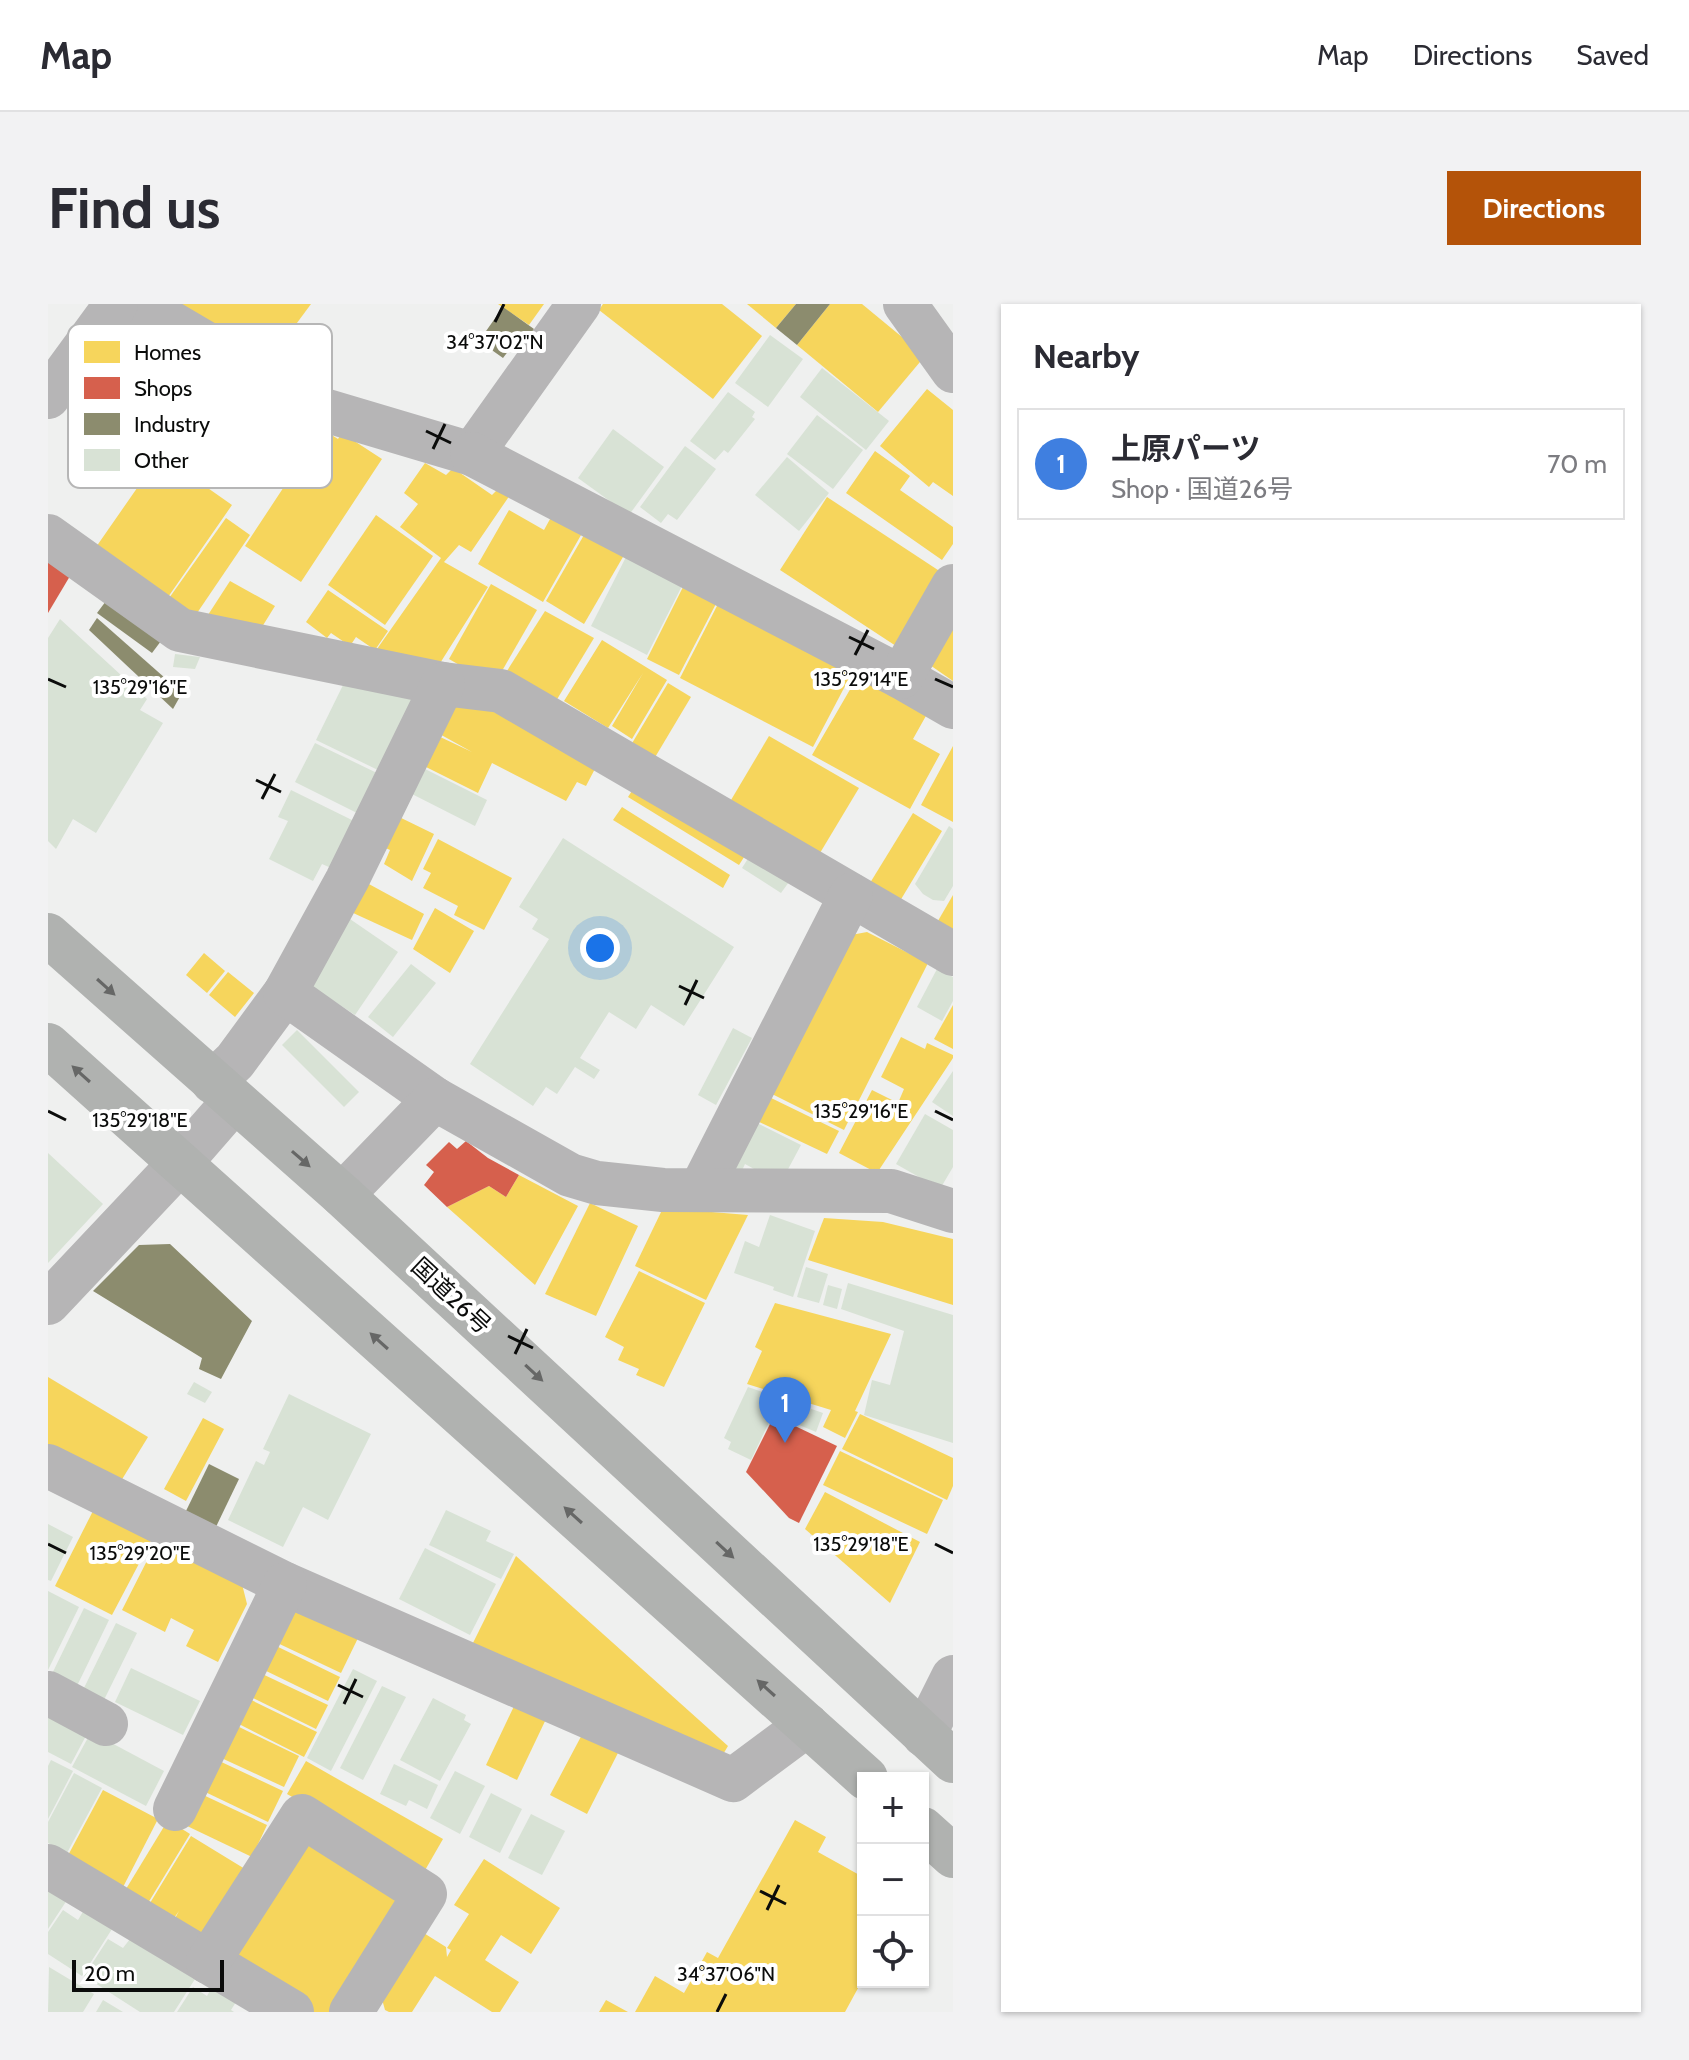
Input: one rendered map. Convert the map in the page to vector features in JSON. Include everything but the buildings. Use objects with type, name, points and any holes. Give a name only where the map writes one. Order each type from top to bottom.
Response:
[{"type":"highway","name":"国道26号","points":[[48,935],[342,1195],[939,1748]]},
{"type":"highway","points":[[48,1045],[859,1772]]},
{"type":"highway","points":[[929,1834],[953,1856]]},
{"type":"street","points":[[101,324],[116,304]]},
{"type":"street","points":[[139,304],[173,324]]},
{"type":"street","points":[[472,454],[579,304]]},
{"type":"street","points":[[913,307],[953,371]]},
{"type":"street","points":[[48,397],[68,370]]},
{"type":"street","points":[[332,412],[472,454],[953,707]]},
{"type":"street","points":[[48,536],[180,630],[443,684],[501,691],[953,954]]},
{"type":"street","points":[[901,677],[953,586]]},
{"type":"street","points":[[48,1303],[180,1163],[224,1091],[235,1061],[285,993],[347,880],[443,684]]},
{"type":"street","points":[[701,1189],[851,895]]},
{"type":"street","points":[[285,993],[435,1099],[570,1175],[628,1188],[891,1191],[953,1210]]},
{"type":"street","points":[[342,1195],[435,1099]]},
{"type":"street","points":[[48,1466],[285,1584],[733,1780],[807,1725]]},
{"type":"street","points":[[175,1809],[285,1584]]},
{"type":"street","points":[[939,1748],[953,1677]]},
{"type":"street","points":[[48,1693],[106,1724]]},
{"type":"street","points":[[208,1962],[302,1816],[425,1894],[352,2012]]},
{"type":"street","points":[[48,1866],[292,2012]]},
{"type":"place","name":"上原パーツ","points":[[785,1443]]}]
